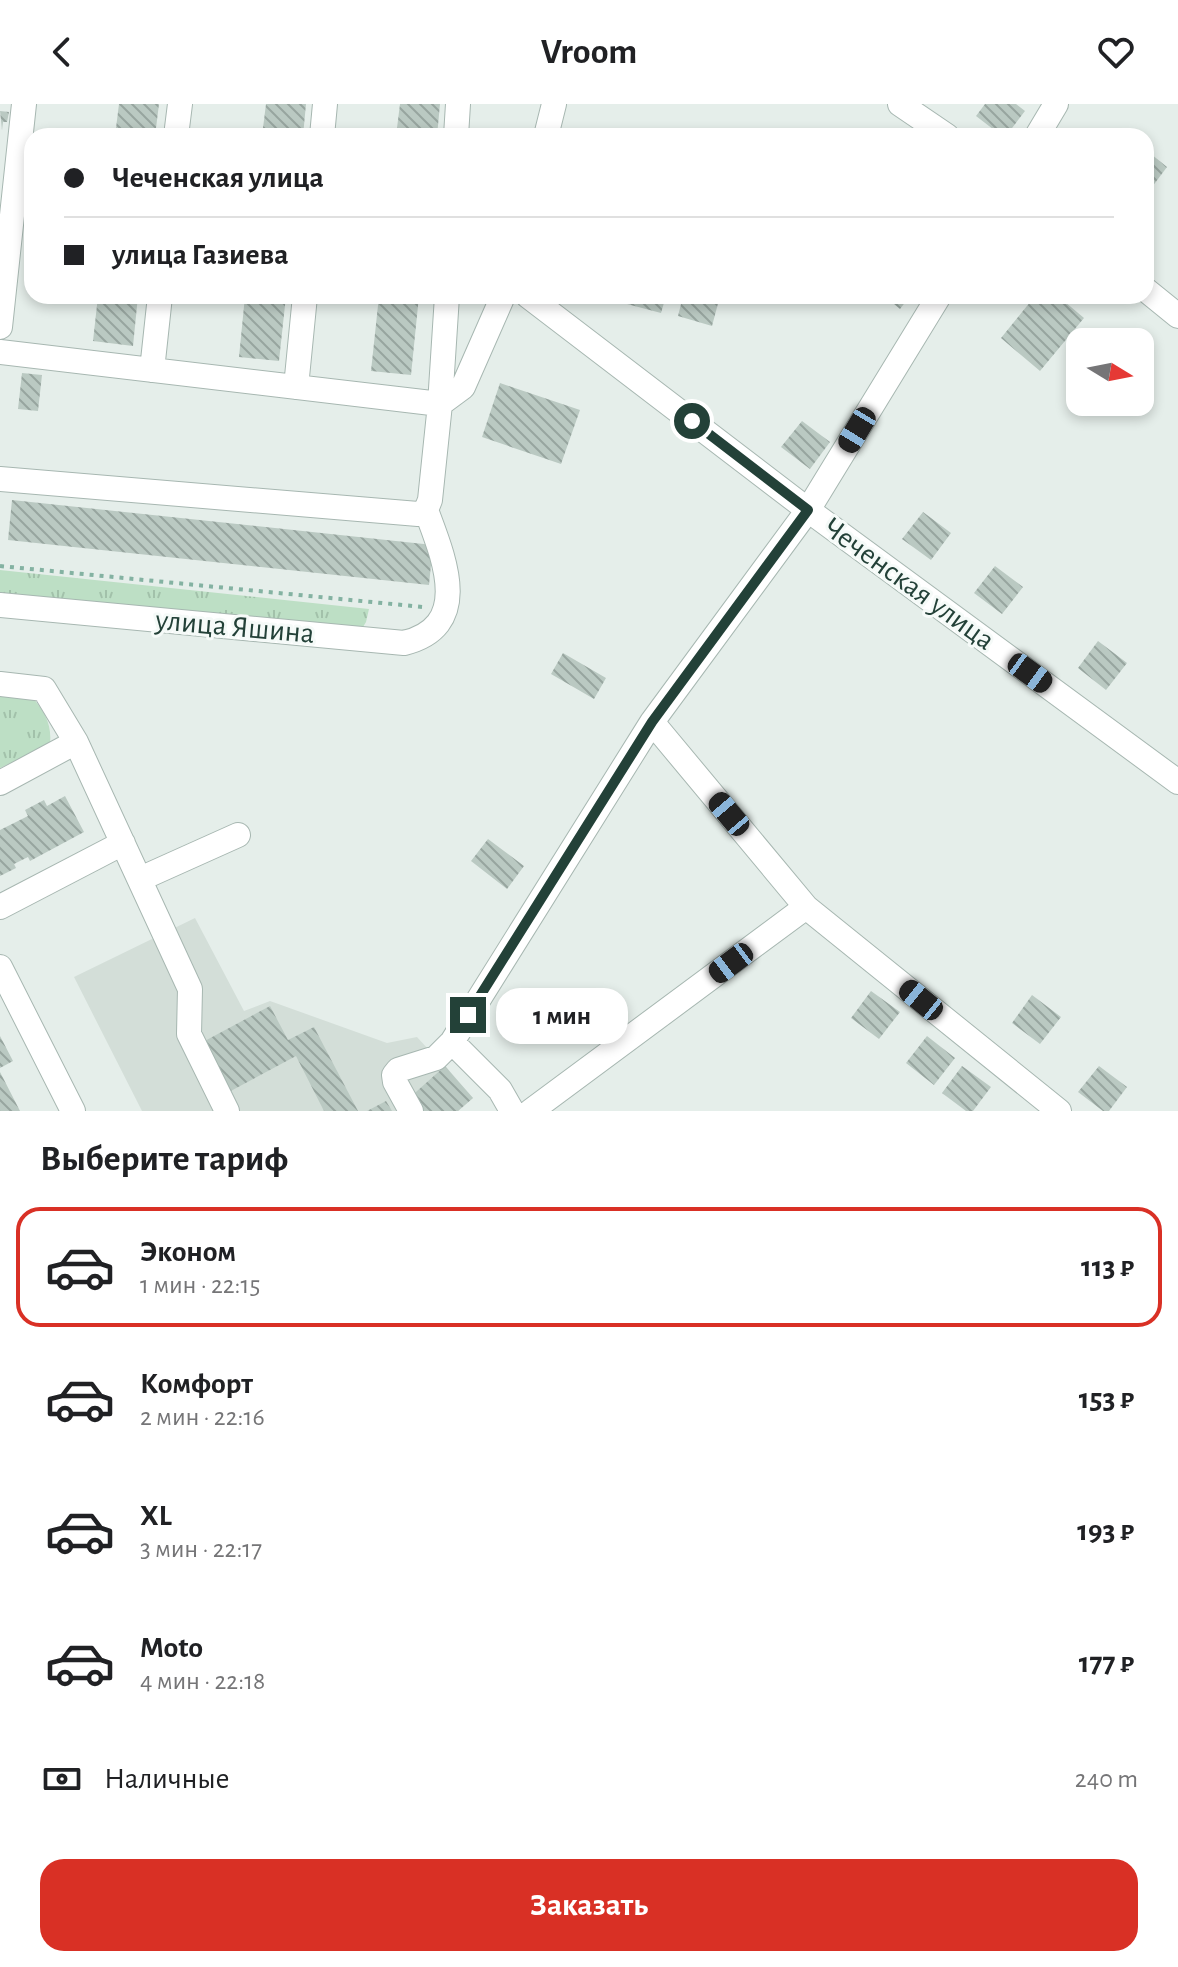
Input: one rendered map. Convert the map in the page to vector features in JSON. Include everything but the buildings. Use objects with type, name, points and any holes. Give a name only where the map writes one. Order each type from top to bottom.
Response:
[{"type":"street","points":[[0,327],[24,104]]},
{"type":"street","points":[[177,128],[180,104]]},
{"type":"street","points":[[323,128],[325,104]]},
{"type":"street","points":[[456,128],[458,104]]},
{"type":"street","points":[[548,128],[554,104]]},
{"type":"street","points":[[900,104],[935,128]]},
{"type":"street","points":[[1042,128],[1056,104]]},
{"type":"street","points":[[1154,296],[1178,316]]},
{"type":"street","points":[[152,370],[159,304]]},
{"type":"street","points":[[296,387],[304,304]]},
{"type":"street","points":[[438,604],[445,563],[426,510],[430,500],[440,404],[446,304]]},
{"type":"street","points":[[0,352],[440,404],[463,387],[499,304]]},
{"type":"street","name":"Чеченская улица","points":[[538,304],[808,510],[1178,782]]},
{"type":"street","points":[[411,1111],[394,1075],[398,1070],[436,1058],[452,1042],[652,722],[808,510],[934,304]]},
{"type":"street","points":[[0,479],[418,514],[426,510]]},
{"type":"street","name":"улица Яшина","points":[[0,605],[404,643],[430,633],[441,620],[438,604]]},
{"type":"street","points":[[0,684],[44,689],[76,742],[190,989],[189,1034],[227,1111]]},
{"type":"street","points":[[652,722],[806,907],[1059,1111]]},
{"type":"street","points":[[0,783],[76,742]]},
{"type":"street","points":[[140,879],[238,835]]},
{"type":"street","points":[[0,907],[123,843]]},
{"type":"street","points":[[531,1111],[806,907]]},
{"type":"street","points":[[0,967],[73,1111]]},
{"type":"street","points":[[452,1042],[500,1090],[512,1111]]},
{"type":"path","points":[[0,566],[438,604]]},
{"type":"shaded area","points":[[195,918],[244,1011],[270,1001],[387,1043],[417,1037],[473,1098],[458,1111],[142,1111],[74,977]]},
{"type":"green space","points":[[0,570],[369,609],[360,632],[0,598]]},
{"type":"green space","points":[[0,695],[33,698],[47,719],[50,744],[0,768]]},
{"type":"route","points":[[468,1015],[652,722],[808,510],[692,421]]}]
